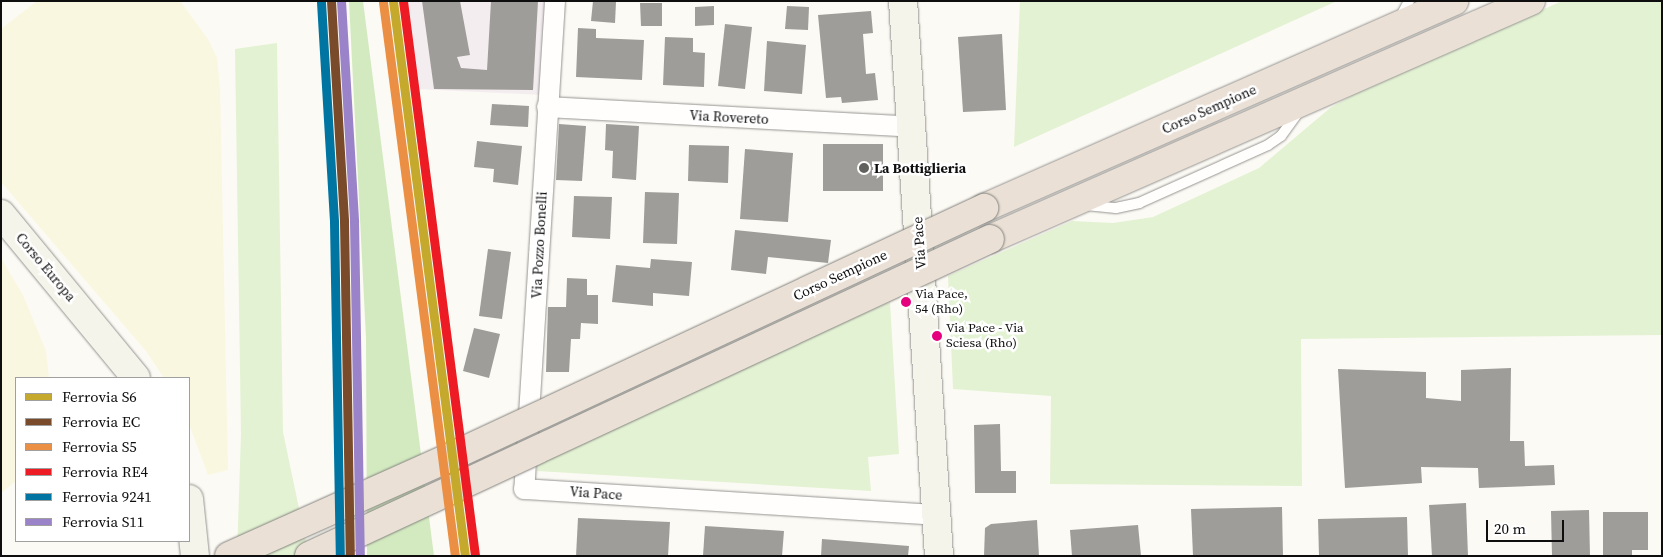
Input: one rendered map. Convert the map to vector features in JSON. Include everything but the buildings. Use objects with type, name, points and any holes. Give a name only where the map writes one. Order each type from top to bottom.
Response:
[{"type":"highway","name":"Corso Sempione","points":[[229,556],[446,460],[984,208],[1454,1]]},
{"type":"highway","points":[[309,556],[990,239],[1530,1]]},
{"type":"street","name":"Via Pozzo Bonelli","points":[[524,489],[555,1]]},
{"type":"street","name":"Via Pace","points":[[903,1],[939,556]]},
{"type":"street","name":"Via Rovereto","points":[[547,107],[912,127]]},
{"type":"street","name":"Corso Europa","points":[[1,214],[91,320],[135,377]]},
{"type":"street","name":"Via Pace","points":[[524,489],[937,515]]},
{"type":"street","points":[[190,509],[195,556]]},
{"type":"lane","points":[[1395,27],[1409,1]]},
{"type":"shaded area","points":[[37,1],[180,1],[208,39],[217,58],[220,88],[228,470],[208,475],[190,427],[190,377],[163,377],[146,351],[1,182],[1,29]]},
{"type":"shaded area","points":[[407,1],[548,1],[543,95],[417,89]]},
{"type":"shaded area","points":[[1,258],[23,295],[46,351],[49,377],[15,377],[15,482],[1,493]]},
{"type":"green space","points":[[349,1],[363,1],[434,556],[367,556],[366,338]]},
{"type":"green space","points":[[1020,1],[1337,1],[1014,147]]},
{"type":"green space","points":[[1562,1],[1662,1],[1662,335],[1301,339],[1302,486],[1050,484],[1051,396],[953,389],[948,276],[1072,221],[1113,223],[1153,217],[1259,168],[1330,108],[1353,95]]},
{"type":"green space","points":[[277,43],[283,432],[309,556],[237,556],[241,434],[235,49]]},
{"type":"green space","points":[[890,302],[899,454],[868,457],[871,491],[537,471],[538,459]]},
{"type":"rail line","name":"EC","points":[[331,1],[344,222],[350,556]]},
{"type":"rail line","name":"S11","points":[[341,1],[354,222],[360,556]]},
{"type":"rail line","name":"S6","points":[[393,1],[465,556]]},
{"type":"rail line","name":"RE4","points":[[403,1],[475,555]]},
{"type":"rail line","name":"9241","points":[[321,2],[334,222],[340,556]]},
{"type":"rail line","name":"S5","points":[[383,2],[455,556]]},
{"type":"place","name":"La Bottiglieria","points":[[864,168]]},
{"type":"place","name":"Via Pace, 54 (Rho)","points":[[906,302]]},
{"type":"place","name":"Via Pace - Via Sciesa (Rho)","points":[[937,336]]}]
